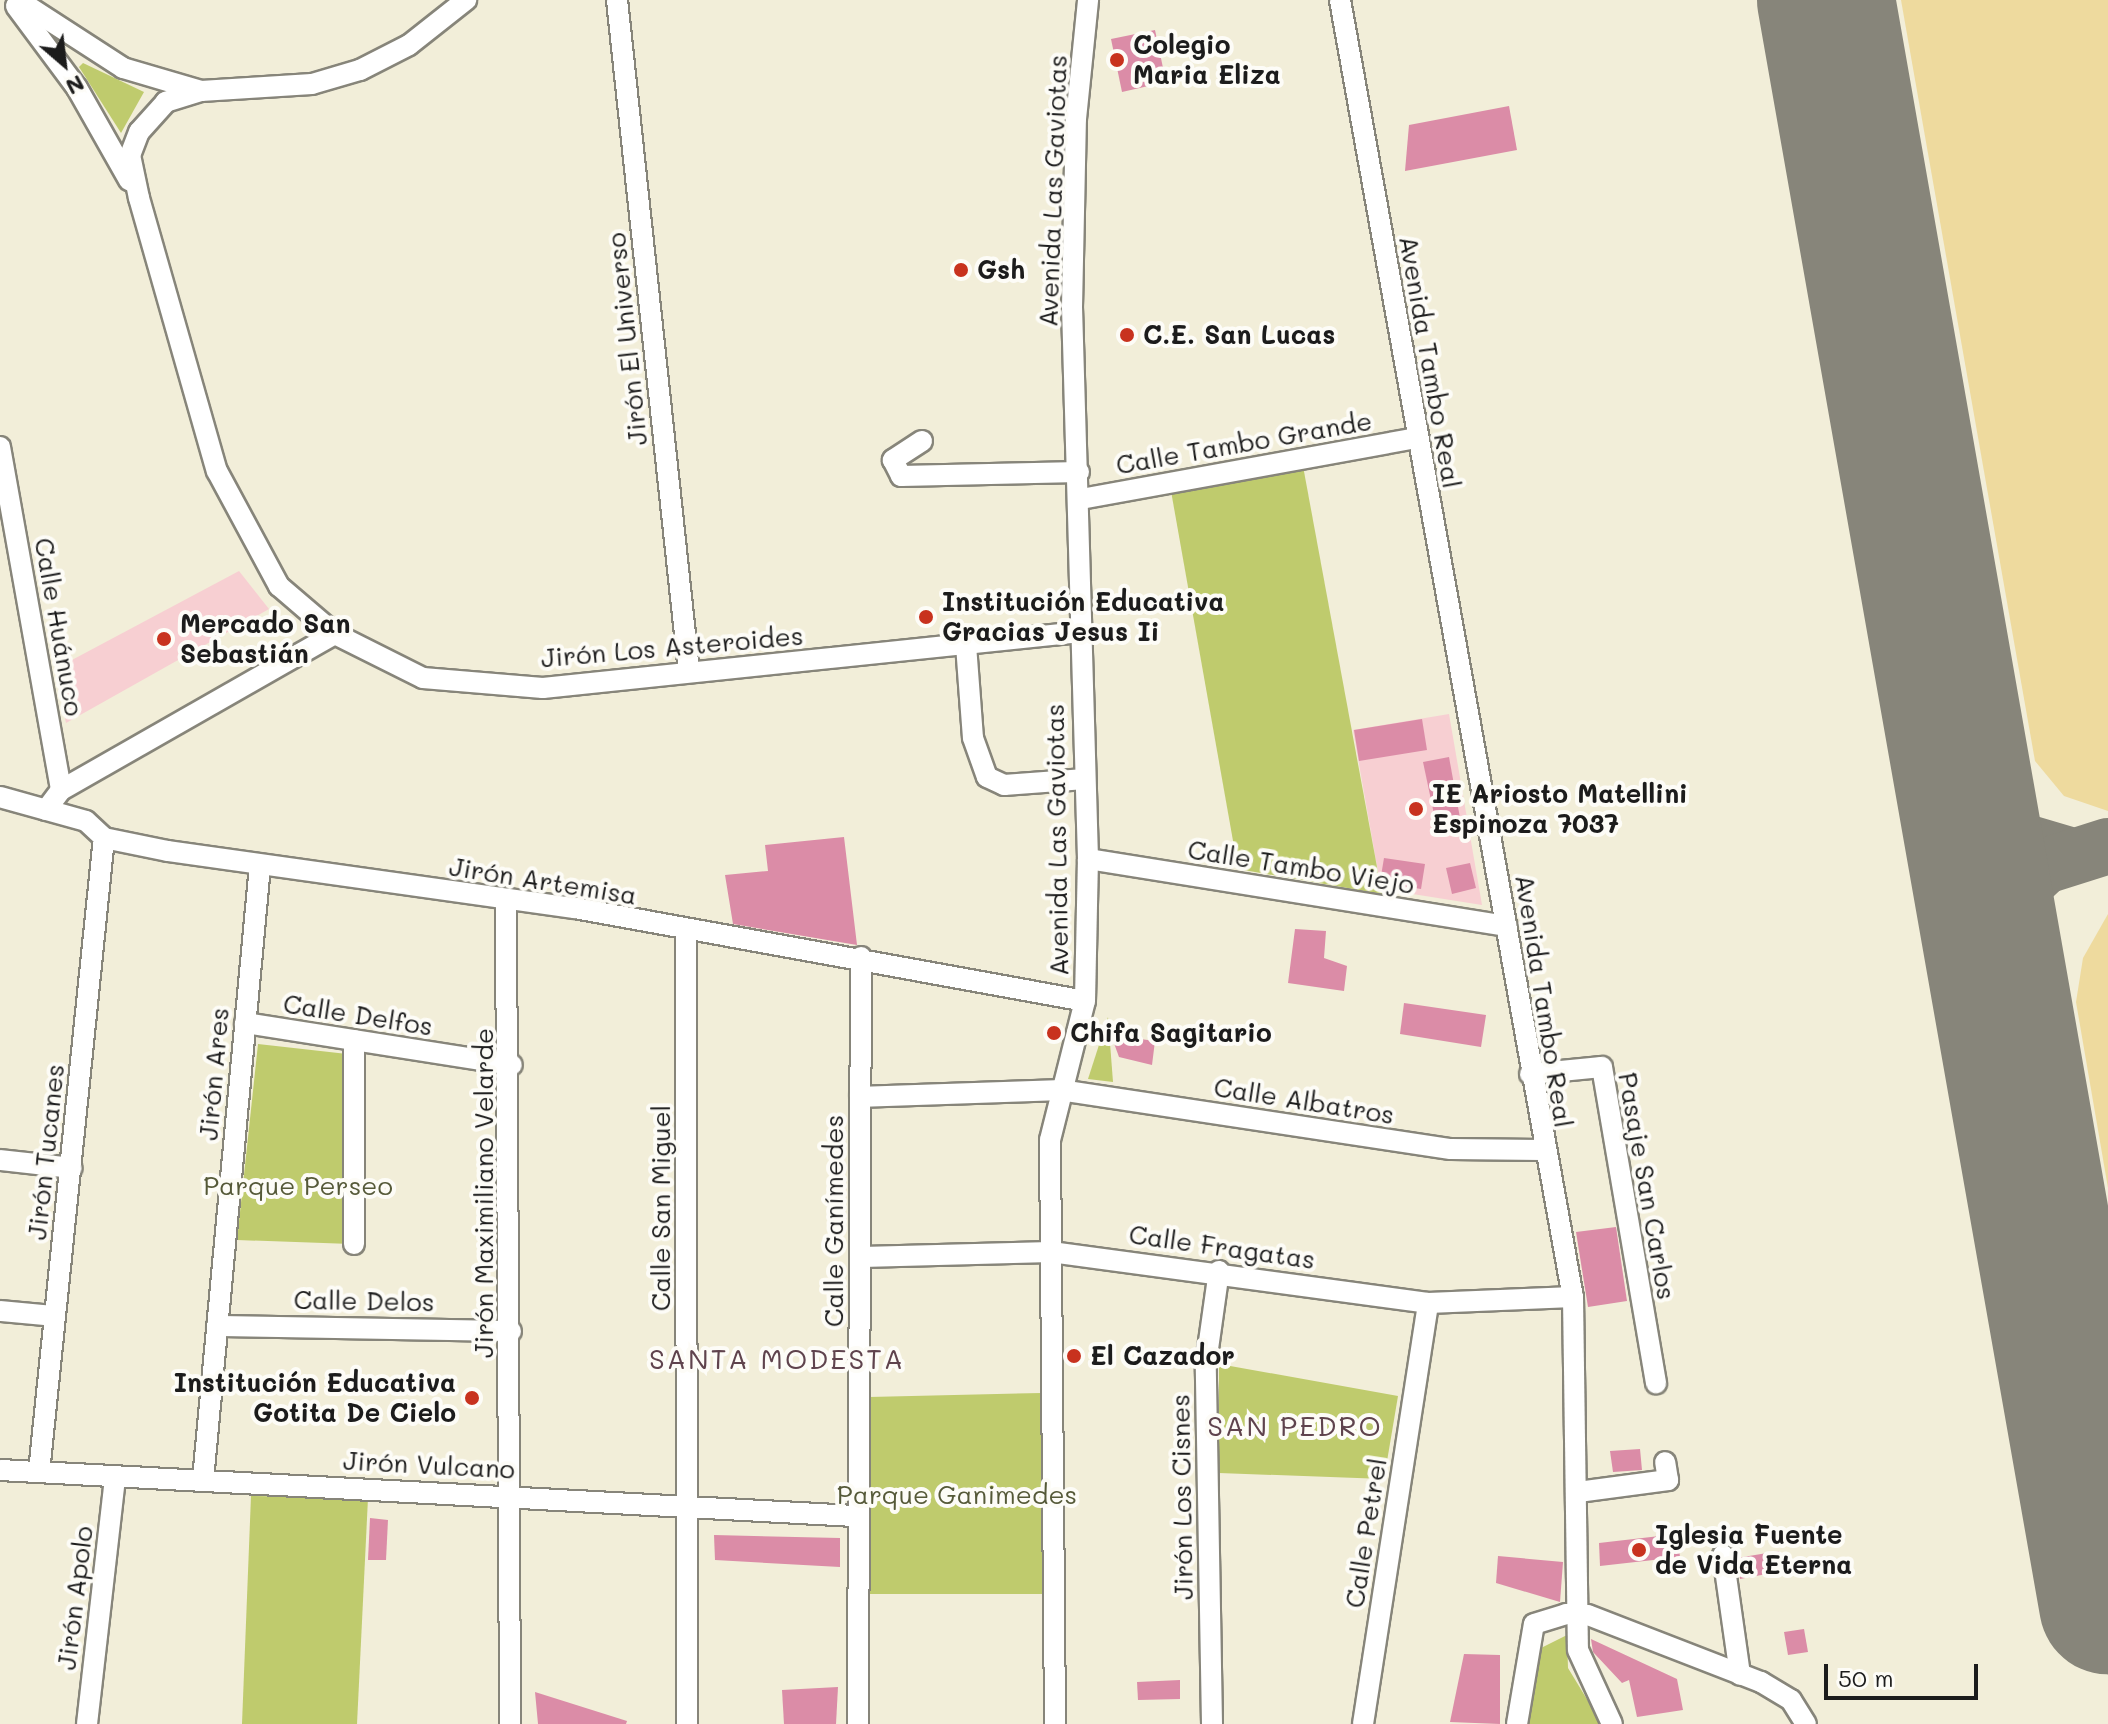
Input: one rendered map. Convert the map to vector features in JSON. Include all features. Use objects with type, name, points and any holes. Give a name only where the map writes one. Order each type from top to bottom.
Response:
[{"type":"street","points":[[15,0],[123,68],[201,91],[264,91],[360,70],[409,45],[466,0]]},
{"type":"street","points":[[15,0],[77,88],[139,198]]},
{"type":"street","name":"Jirón El Universo","points":[[617,0],[689,672]]},
{"type":"street","name":"Avenida Las Gaviotas","points":[[1055,1724],[1050,1140],[1060,1090],[1085,1001],[1088,859],[1080,632],[1081,499],[1073,292],[1088,0]]},
{"type":"street","name":"Avenida Tambo Real","points":[[1340,0],[1507,926],[1541,1150],[1573,1297],[1578,1492],[1576,1614],[1580,1660],[1612,1724]]},
{"type":"street","points":[[139,198],[130,155],[139,132],[166,102],[201,91]]},
{"type":"street","name":"Jirón Los Asteroides","points":[[139,198],[217,471],[279,586],[335,634],[423,678],[543,688],[1080,632]]},
{"type":"street","name":"Calle Tambo Grande","points":[[1081,499],[1417,438]]},
{"type":"street","points":[[922,441],[893,460],[901,476],[1079,472]]},
{"type":"street","name":"Calle Huánuco","points":[[0,447],[61,790]]},
{"type":"street","points":[[46,810],[61,790],[335,634]]},
{"type":"street","points":[[966,645],[973,738],[987,777],[1004,785],[1085,779]]},
{"type":"street","name":"Jirón Artemisa","points":[[0,797],[86,821],[104,838],[506,902],[575,908],[686,932],[861,957],[1085,1001]]},
{"type":"street","name":"Jirón Tucanes","points":[[39,1472],[104,838]]},
{"type":"street","name":"Calle Tambo Viejo","points":[[1088,859],[1507,926]]},
{"type":"street","name":"Jirón Ares","points":[[203,1480],[260,865]]},
{"type":"street","name":"Jirón Maximiliano Velarde","points":[[506,902],[512,1065],[510,1724]]},
{"type":"street","name":"Calle San Miguel","points":[[686,932],[687,1724]]},
{"type":"street","name":"Calle Ganímedes","points":[[858,1724],[854,1516],[862,1257],[861,957]]},
{"type":"street","name":"Calle Delfos","points":[[245,1023],[512,1065]]},
{"type":"street","points":[[354,1040],[354,1244]]},
{"type":"street","name":"Pasaje San Carlos","points":[[1530,1074],[1602,1067],[1656,1383]]},
{"type":"street","name":"Calle Albatros","points":[[860,1097],[1060,1090],[1451,1149],[1541,1150]]},
{"type":"street","points":[[0,1160],[72,1168]]},
{"type":"street","name":"Calle Fragatas","points":[[862,1257],[1051,1252],[1219,1271],[1428,1303],[1573,1297]]},
{"type":"street","name":"Jirón Los Cisnes","points":[[1212,1724],[1206,1363],[1219,1271]]},
{"type":"street","name":"Calle Petrel","points":[[1363,1724],[1428,1303]]},
{"type":"street","points":[[0,1311],[54,1316]]},
{"type":"street","name":"Calle Delos","points":[[217,1326],[511,1331]]},
{"type":"street","points":[[1578,1492],[1668,1480],[1665,1462]]},
{"type":"street","name":"Jirón Vulcano","points":[[0,1470],[510,1495],[689,1509],[854,1516]]},
{"type":"street","name":"Jirón Apolo","points":[[87,1724],[115,1478]]},
{"type":"street","points":[[1723,1555],[1740,1675]]},
{"type":"street","points":[[1517,1724],[1534,1624],[1576,1614],[1740,1675],[1802,1715]]},
{"type":"shaded area","name":"Mercado San Sebastián","points":[[239,571],[269,609],[66,723],[55,669]]},
{"type":"shaded area","name":"IE Ariosto Matellini Espinoza 7037","points":[[1449,714],[1482,905],[1381,889],[1353,730]]},
{"type":"green space","points":[[83,63],[144,92],[121,133],[79,67]]},
{"type":"green space","points":[[1303,466],[1382,894],[1238,869],[1171,491]]},
{"type":"green space","points":[[1108,1017],[1113,1082],[1088,1079]]},
{"type":"green space","name":"Parque Perseo","points":[[258,1044],[356,1055],[351,1244],[237,1240]]},
{"type":"green space","points":[[1219,1364],[1398,1396],[1384,1479],[1219,1473]]},
{"type":"green space","name":"Parque Ganimedes","points":[[1042,1393],[1047,1594],[869,1594],[869,1397]]},
{"type":"green space","points":[[251,1496],[368,1498],[357,1724],[242,1724]]},
{"type":"green space","points":[[1567,1635],[1568,1668],[1602,1724],[1528,1724],[1537,1650]]},
{"type":"sand","points":[[1901,0],[2108,0],[2108,811],[2064,796],[2035,761]]},
{"type":"sand","points":[[2108,914],[2108,1188],[2076,1002],[2083,958]]},
{"type":"building","points":[[1155,30],[1166,82],[1122,92],[1111,39]]},
{"type":"building","points":[[1509,106],[1517,150],[1405,171],[1409,125]]},
{"type":"building","points":[[1422,719],[1427,750],[1359,761],[1354,730]]},
{"type":"building","points":[[1449,757],[1462,829],[1438,833],[1423,762]]},
{"type":"building","points":[[844,837],[857,945],[733,924],[725,875],[768,871],[765,845]]},
{"type":"building","points":[[1384,858],[1425,864],[1421,889],[1380,882]]},
{"type":"building","points":[[1470,863],[1476,888],[1452,894],[1446,868]]},
{"type":"building","points":[[1295,929],[1326,931],[1324,958],[1347,966],[1344,991],[1288,983]]},
{"type":"building","points":[[1404,1003],[1486,1015],[1481,1047],[1400,1034]]},
{"type":"building","points":[[1111,1035],[1155,1041],[1152,1065],[1119,1057]]},
{"type":"building","points":[[1616,1227],[1627,1301],[1588,1307],[1576,1232]]},
{"type":"building","points":[[1640,1449],[1642,1470],[1613,1472],[1610,1451]]},
{"type":"building","points":[[370,1518],[388,1520],[386,1560],[368,1560]]},
{"type":"building","name":"Iglesia Fuente de Vida Eterna","points":[[1677,1534],[1680,1557],[1600,1566],[1599,1543]]},
{"type":"building","points":[[714,1535],[840,1538],[840,1567],[715,1560]]},
{"type":"building","points":[[1779,1551],[1782,1571],[1740,1579],[1737,1558]]},
{"type":"building","points":[[1498,1556],[1563,1562],[1560,1602],[1496,1583]]},
{"type":"building","points":[[1804,1629],[1808,1652],[1788,1655],[1784,1632]]},
{"type":"building","points":[[1591,1639],[1677,1679],[1683,1710],[1637,1717],[1629,1680],[1622,1683],[1593,1652]]},
{"type":"building","points":[[1464,1654],[1500,1655],[1500,1724],[1450,1722]]},
{"type":"building","points":[[1180,1680],[1180,1699],[1138,1700],[1137,1682]]},
{"type":"building","points":[[838,1687],[836,1724],[784,1724],[782,1690]]},
{"type":"building","points":[[535,1692],[627,1721],[626,1724],[538,1724]]},
{"type":"taxiway","points":[[1965,778],[2008,837],[2066,854]]},
{"type":"taxiway","points":[[1992,934],[2012,897],[2045,866],[2108,846]]},
{"type":"runway","points":[[1826,0],[2108,1605]]},
{"type":"place","name":"Colegio Maria Eliza","points":[[1117,60]]},
{"type":"place","name":"Gsh","points":[[961,270]]},
{"type":"place","name":"C.E. San Lucas","points":[[1127,335]]},
{"type":"place","name":"Institución Educativa Gracias Jesus Ii","points":[[926,617]]},
{"type":"place","name":"Mercado San Sebastián","points":[[164,639]]},
{"type":"place","name":"IE Ariosto Matellini Espinoza 7037","points":[[1416,809]]},
{"type":"place","name":"Chifa Sagitario","points":[[1054,1033]]},
{"type":"place","name":"El Cazador","points":[[1074,1356]]},
{"type":"place","name":"Institución Educativa Gotita De Cielo","points":[[472,1398]]},
{"type":"place","name":"Iglesia Fuente de Vida Eterna","points":[[1639,1550]]},
{"type":"district","name":"SANTA MODESTA","points":[[777,1358]]},
{"type":"district","name":"SAN PEDRO","points":[[1295,1425]]}]
